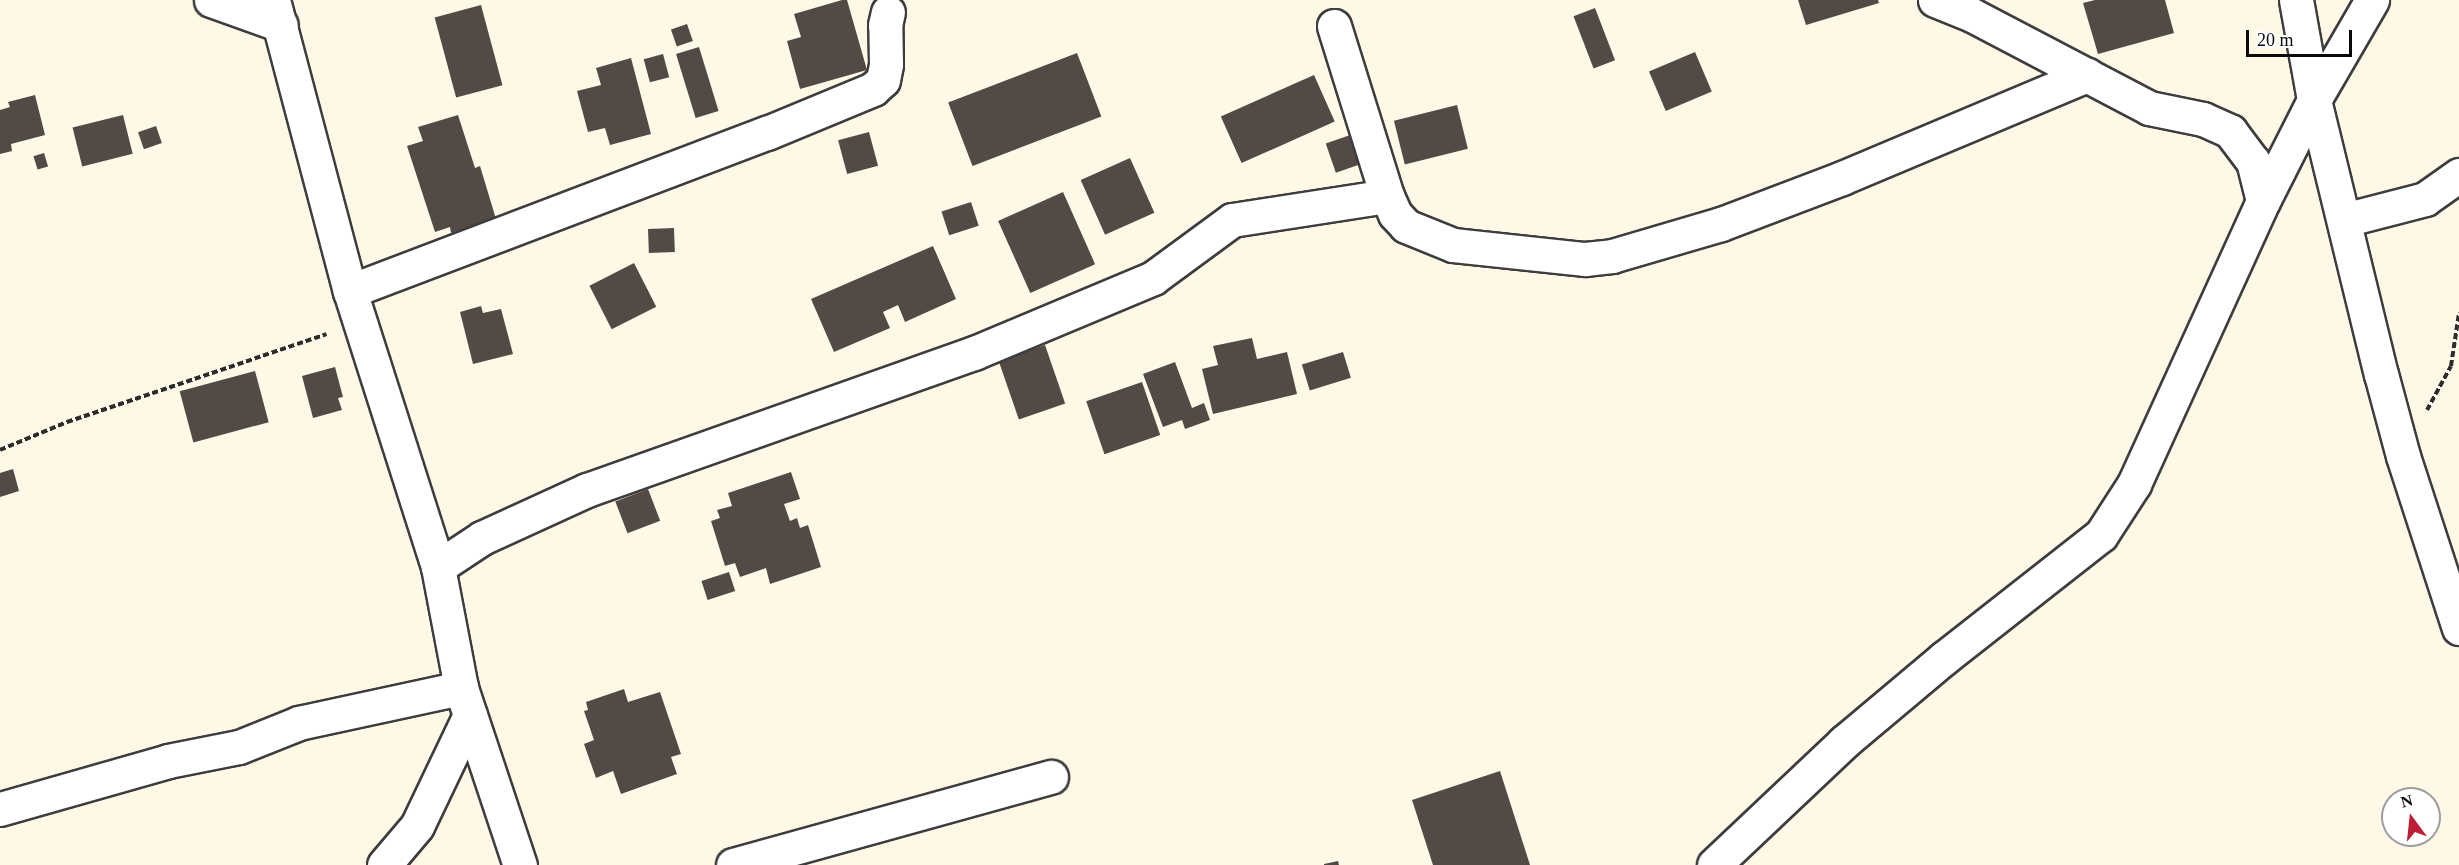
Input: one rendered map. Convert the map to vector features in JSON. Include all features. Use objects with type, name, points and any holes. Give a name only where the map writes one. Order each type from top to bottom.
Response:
[{"type":"street","points":[[211,0],[282,8],[350,291],[438,567],[465,701],[520,865]]},
{"type":"street","points":[[1935,0],[1972,15],[2149,108],[2203,119],[2230,131],[2253,162],[2263,201]]},
{"type":"street","points":[[2296,0],[2313,100],[2403,456],[2459,628]]},
{"type":"street","points":[[1714,865],[1853,735],[1944,658],[2102,535],[2134,484],[2263,201],[2313,100],[2372,0]]},
{"type":"street","points":[[350,291],[767,133],[873,89],[883,80],[886,64],[885,25],[888,12]]},
{"type":"street","points":[[1334,26],[1387,196],[1395,214],[1407,226],[1452,245],[1586,259],[1612,256],[1721,224],[1798,195],[2087,75]]},
{"type":"street","points":[[2344,220],[2425,199],[2459,175]]},
{"type":"street","points":[[438,567],[482,538],[587,490],[963,356],[1153,278],[1232,220],[1387,196]]},
{"type":"street","points":[[0,809],[168,761],[239,747],[299,723],[465,701]]},
{"type":"street","points":[[384,865],[417,826],[465,701]]},
{"type":"street","points":[[733,865],[1051,777]]},
{"type":"path","points":[[2403,456],[2451,366],[2459,313]]},
{"type":"path","points":[[0,450],[67,422],[182,381],[360,323]]},
{"type":"building","points":[[847,0],[867,70],[800,89],[787,41],[801,37],[794,14]]},
{"type":"building","points":[[1798,0],[1878,0],[1879,3],[1806,25]]},
{"type":"building","points":[[2095,0],[2165,0],[2174,33],[2098,54],[2083,3]]},
{"type":"building","points":[[481,5],[502,85],[456,98],[435,17]]},
{"type":"building","points":[[1595,8],[1615,60],[1594,69],[1574,16]]},
{"type":"building","points":[[687,24],[693,41],[677,47],[671,30]]},
{"type":"building","points":[[699,47],[719,111],[696,118],[676,54]]},
{"type":"building","points":[[1695,52],[1712,92],[1666,111],[1649,72]]},
{"type":"building","points":[[1077,53],[1101,116],[973,166],[948,102]]},
{"type":"building","points":[[663,54],[669,77],[650,82],[644,59]]},
{"type":"building","points":[[631,58],[651,134],[610,145],[605,128],[588,132],[577,91],[601,85],[596,68]]},
{"type":"building","points":[[1314,75],[1335,122],[1242,163],[1221,116]]},
{"type":"building","points":[[35,95],[45,135],[11,144],[12,151],[0,154],[0,110],[10,107],[8,102]]},
{"type":"building","points":[[1457,105],[1468,149],[1405,164],[1394,121]]},
{"type":"building","points":[[123,115],[133,154],[82,166],[73,128]]},
{"type":"building","points":[[458,115],[475,168],[480,166],[496,219],[451,233],[450,227],[435,232],[407,146],[423,141],[418,127]]},
{"type":"building","points":[[156,126],[162,143],[144,149],[138,132]]},
{"type":"building","points":[[869,132],[878,166],[847,174],[838,140]]},
{"type":"building","points":[[1356,133],[1366,162],[1336,173],[1326,143]]},
{"type":"building","points":[[44,153],[48,166],[38,170],[33,156]]},
{"type":"building","points":[[1130,158],[1154,213],[1105,235],[1081,180]]},
{"type":"building","points":[[1063,192],[1095,264],[1030,293],[998,221]]},
{"type":"building","points":[[971,202],[979,226],[949,235],[942,212]]},
{"type":"building","points":[[674,228],[675,252],[649,253],[648,229]]},
{"type":"building","points":[[933,246],[956,299],[905,322],[898,305],[883,312],[890,328],[834,352],[811,299]]},
{"type":"building","points":[[634,263],[656,307],[612,329],[589,286]]},
{"type":"building","points":[[481,306],[483,313],[501,309],[513,354],[473,364],[460,312]]},
{"type":"building","points":[[1252,338],[1257,359],[1287,352],[1297,394],[1213,414],[1202,369],[1218,365],[1213,346]]},
{"type":"building","points":[[1045,345],[1065,404],[1019,420],[999,361]]},
{"type":"building","points":[[1343,352],[1351,378],[1310,390],[1302,365]]},
{"type":"building","points":[[1175,362],[1192,408],[1204,403],[1210,420],[1185,429],[1182,420],[1163,427],[1143,374]]},
{"type":"building","points":[[335,367],[343,397],[338,398],[342,410],[313,418],[302,376]]},
{"type":"building","points":[[255,371],[269,422],[193,442],[180,391]]},
{"type":"building","points":[[1142,382],[1160,435],[1104,454],[1086,401]]},
{"type":"building","points":[[13,469],[19,491],[0,497],[0,473]]},
{"type":"building","points":[[791,472],[800,499],[784,504],[790,521],[797,518],[800,528],[808,525],[821,567],[770,584],[766,568],[740,577],[735,563],[725,566],[711,521],[720,518],[717,510],[732,506],[728,493]]},
{"type":"building","points":[[648,489],[660,521],[628,533],[615,502]]},
{"type":"building","points":[[729,572],[735,591],[708,600],[701,581]]},
{"type":"building","points":[[624,689],[628,702],[660,692],[681,754],[671,757],[677,774],[621,794],[613,771],[596,778],[584,744],[594,740],[584,711],[588,710],[586,702]]},
{"type":"building","points":[[1500,771],[1530,865],[1433,865],[1412,800]]},
{"type":"building","points":[[1338,861],[1339,865],[1324,865],[1324,864]]}]
